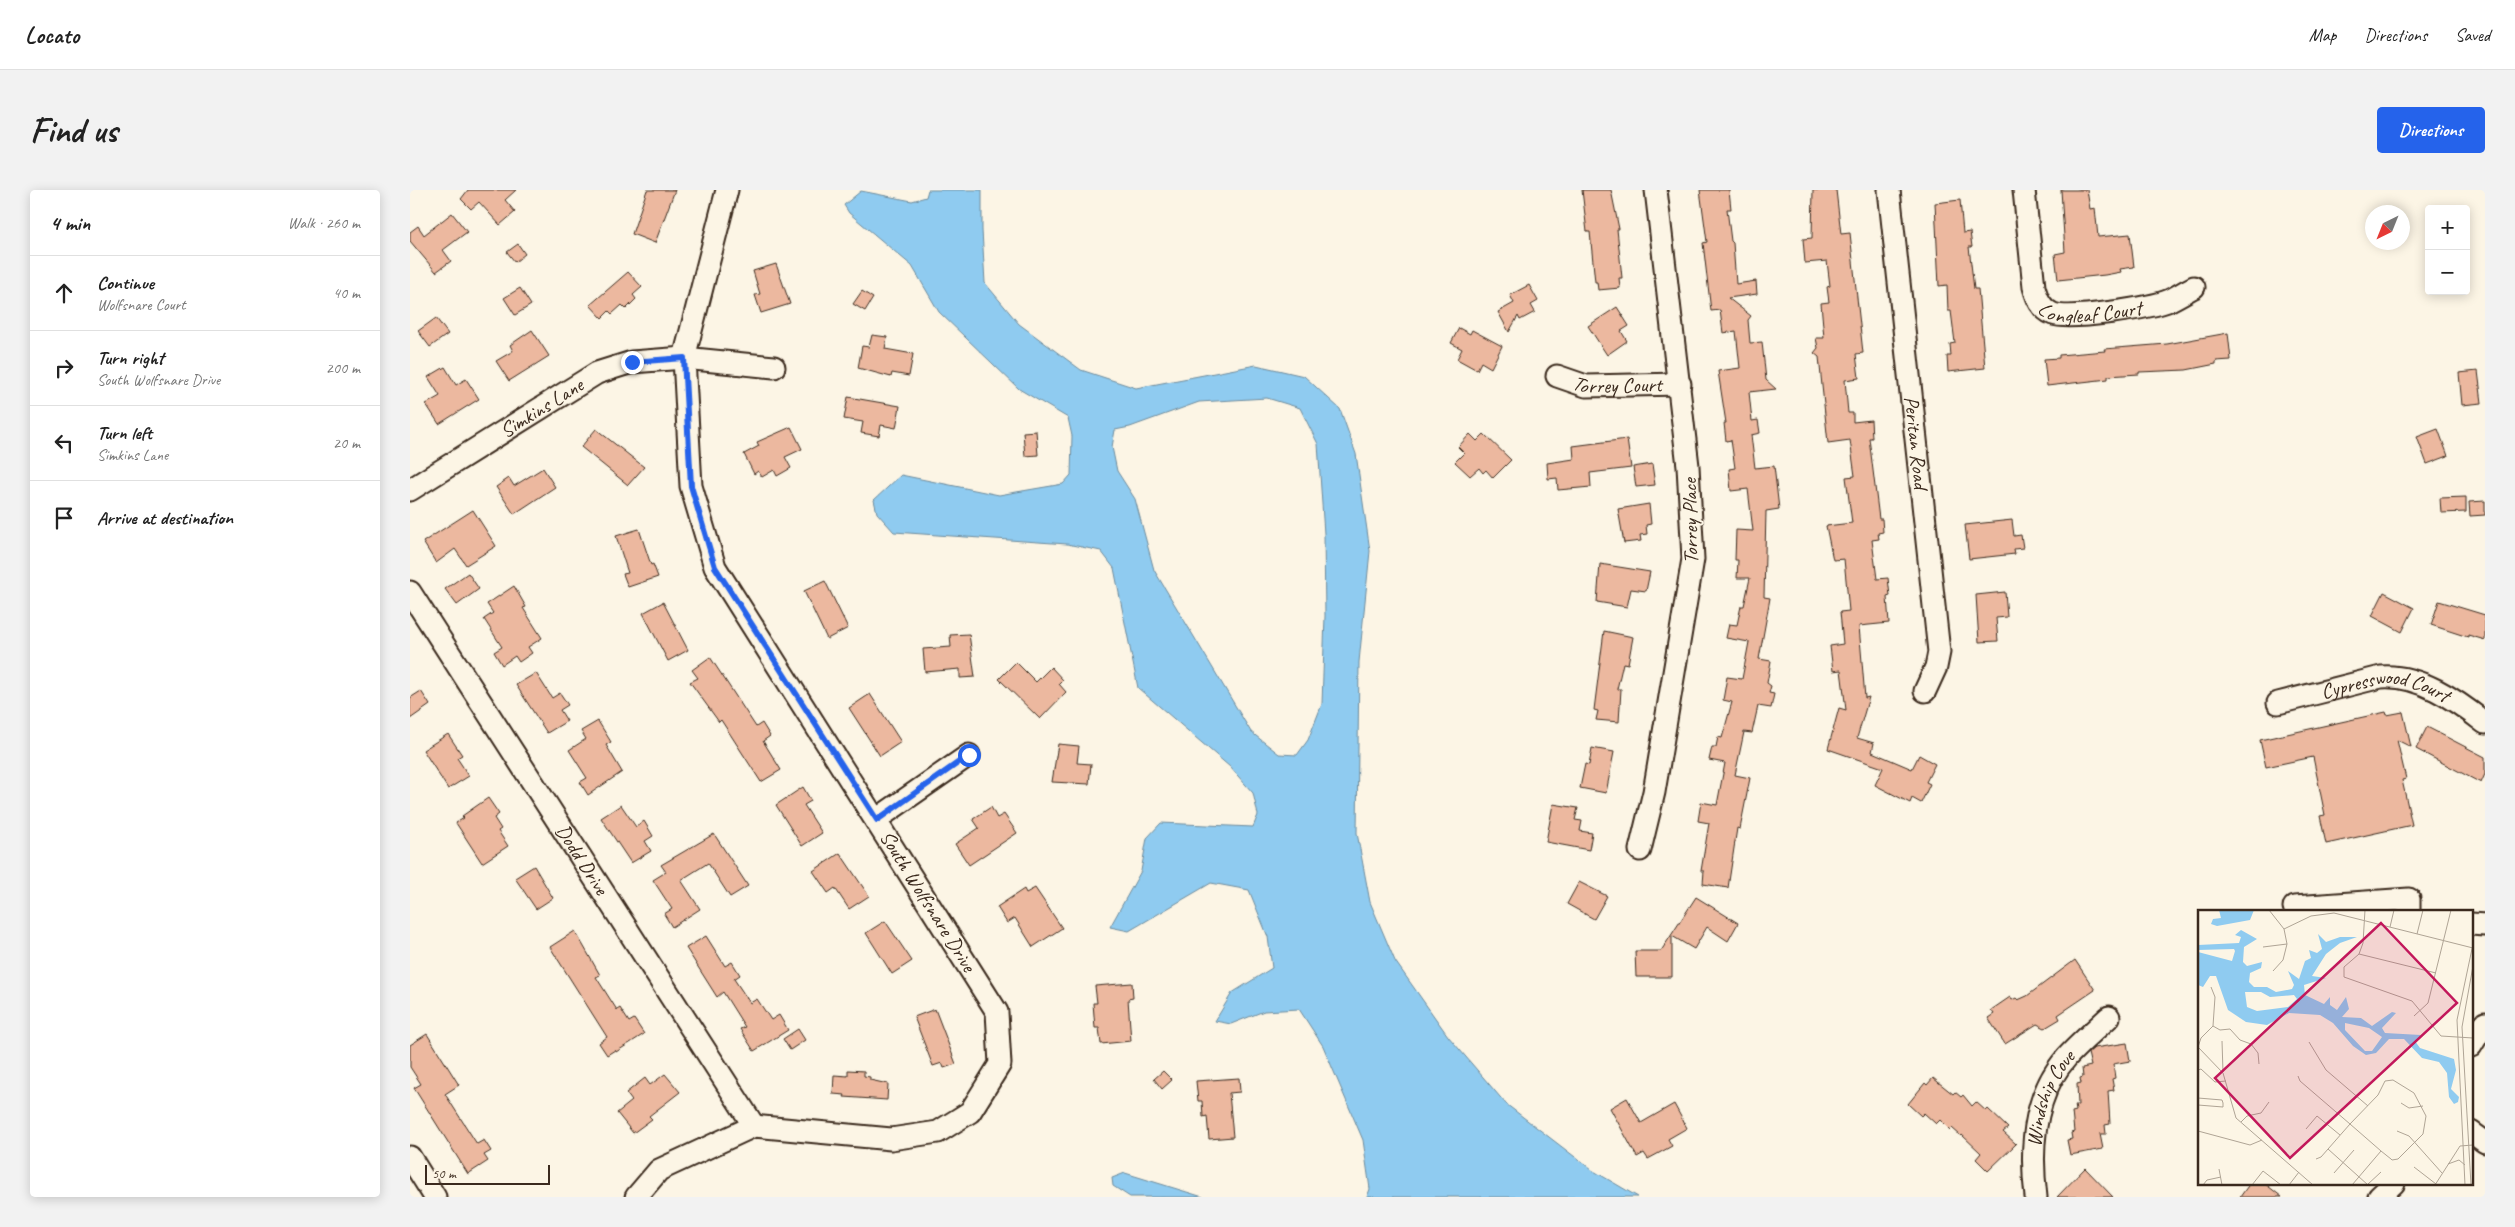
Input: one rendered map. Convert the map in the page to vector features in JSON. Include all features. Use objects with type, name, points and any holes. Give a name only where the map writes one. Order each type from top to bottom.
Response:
[{"type":"street","name":"South Wolfsnare Drive","points":[[727,190],[684,358],[691,486],[715,567],[997,1012],[1000,1064],[970,1112],[938,1132],[891,1139],[754,1126]]},
{"type":"street","name":"Torrey Place","points":[[1640,850],[1654,792],[1693,559],[1688,466],[1680,384],[1656,190]]},
{"type":"street","name":"Peritan Road","points":[[1889,190],[1939,652],[1936,667],[1924,691]]},
{"type":"street","name":"Longleaf Court","points":[[2024,190],[2034,287],[2037,298],[2043,307],[2052,313],[2062,316],[2102,313],[2152,305],[2170,300],[2194,287]]},
{"type":"street","name":"Simkins Lane","points":[[410,490],[597,373],[632,362],[684,358],[774,367]]},
{"type":"street","name":"Torrey Court","points":[[1557,376],[1586,386],[1680,384]]},
{"type":"street","name":"Dodd Drive","points":[[410,592],[754,1126]]},
{"type":"street","name":"Cypresswood Court","points":[[2278,704],[2381,677],[2396,676],[2443,694],[2485,723]]},
{"type":"street","points":[[877,820],[969,755]]},
{"type":"street","points":[[2294,907],[2409,899],[2409,910]]},
{"type":"street","points":[[2472,924],[2485,925]]},
{"type":"street","name":"Windship Cove","points":[[2036,1197],[2033,1143],[2036,1121],[2045,1095],[2066,1058],[2109,1017]]},
{"type":"street","points":[[2472,1044],[2485,1023]]},
{"type":"street","points":[[636,1197],[659,1170],[754,1126]]},
{"type":"street","points":[[2472,1133],[2485,1142]]},
{"type":"street","points":[[410,1157],[435,1197]]},
{"type":"street","points":[[2378,1197],[2393,1184]]},
{"type":"street","points":[[2400,1197],[2401,1184]]},
{"type":"water","points":[[928,190],[982,190],[985,283],[1019,324],[1081,370],[1136,388],[1256,365],[1304,376],[1340,409],[1356,454],[1370,551],[1359,662],[1357,833],[1370,902],[1395,961],[1448,1036],[1506,1104],[1592,1170],[1638,1197],[1367,1197],[1370,1189],[1363,1140],[1323,1046],[1299,1009],[1264,1011],[1231,1024],[1215,1021],[1232,993],[1272,968],[1268,937],[1249,890],[1211,883],[1129,931],[1110,927],[1141,871],[1147,838],[1161,823],[1253,827],[1258,815],[1253,793],[1230,767],[1138,688],[1114,568],[1101,551],[1067,544],[894,532],[877,513],[874,500],[901,475],[999,495],[1063,484],[1071,475],[1072,436],[1068,418],[1019,389],[939,312],[912,266],[849,213],[844,205],[861,191],[912,201],[926,197]],"holes":[[[1267,398],[1300,408],[1318,444],[1324,534],[1325,616],[1322,704],[1308,740],[1297,755],[1279,754],[1251,732],[1154,570],[1135,499],[1117,471],[1112,447],[1115,430],[1130,427],[1199,402]]]},
{"type":"water","points":[[1125,1173],[1203,1197],[1130,1197],[1113,1186],[1112,1178]]},
{"type":"building","points":[[468,190],[516,190],[505,200],[515,212],[500,225],[479,202],[471,209],[461,199]]},
{"type":"building","points":[[647,190],[675,190],[655,243],[632,234]]},
{"type":"building","points":[[1582,190],[1611,190],[1619,229],[1617,229],[1622,278],[1619,278],[1620,288],[1598,290],[1597,282],[1595,282],[1590,232],[1587,232]]},
{"type":"building","points":[[1700,190],[1729,190],[1731,209],[1727,209],[1731,241],[1733,243],[1736,284],[1756,281],[1757,294],[1728,298],[1751,316],[1748,320],[1750,343],[1762,342],[1766,380],[1776,389],[1749,392],[1752,421],[1758,420],[1760,433],[1751,435],[1755,468],[1774,466],[1779,509],[1766,511],[1764,597],[1770,598],[1759,659],[1771,661],[1767,683],[1771,686],[1769,693],[1774,694],[1771,708],[1758,706],[1752,733],[1744,732],[1735,775],[1750,778],[1740,829],[1737,828],[1728,888],[1703,884],[1704,871],[1701,871],[1709,823],[1698,821],[1701,802],[1717,805],[1725,763],[1709,760],[1712,747],[1716,747],[1718,737],[1722,738],[1732,702],[1723,700],[1727,677],[1742,679],[1749,642],[1726,638],[1729,624],[1737,625],[1741,606],[1744,606],[1750,578],[1737,578],[1738,560],[1735,560],[1736,530],[1753,531],[1748,489],[1731,491],[1729,469],[1735,468],[1731,440],[1726,441],[1724,423],[1726,423],[1718,371],[1740,368],[1736,331],[1723,333],[1720,310],[1711,311],[1703,243],[1707,242]]},
{"type":"building","points":[[1813,190],[1836,190],[1841,234],[1850,233],[1863,353],[1856,354],[1859,378],[1845,380],[1848,413],[1853,413],[1853,422],[1871,420],[1872,438],[1869,438],[1879,519],[1882,519],[1883,532],[1878,533],[1879,539],[1872,540],[1877,579],[1888,578],[1890,596],[1887,597],[1889,623],[1859,626],[1865,698],[1869,697],[1857,738],[1874,743],[1872,752],[1912,769],[1919,755],[1935,764],[1926,782],[1930,784],[1921,803],[1912,798],[1910,803],[1875,785],[1883,768],[1828,749],[1839,708],[1846,710],[1841,670],[1833,671],[1830,646],[1843,644],[1840,612],[1849,611],[1844,559],[1833,560],[1826,526],[1852,523],[1846,477],[1855,476],[1850,440],[1828,443],[1819,357],[1814,353],[1818,348],[1816,338],[1824,338],[1821,303],[1829,302],[1827,287],[1830,286],[1827,261],[1805,263],[1803,239],[1812,238]]},
{"type":"building","points":[[2061,190],[2087,190],[2090,209],[2095,208],[2098,237],[2130,234],[2134,267],[2120,269],[2121,272],[2105,275],[2058,280],[2055,254],[2065,252]]},
{"type":"building","points":[[1960,200],[1963,233],[1970,232],[1972,247],[1969,247],[1974,289],[1978,289],[1985,368],[1948,372],[1947,356],[1951,356],[1950,344],[1955,343],[1951,311],[1948,311],[1947,285],[1939,286],[1935,203]]},
{"type":"building","points":[[452,213],[467,232],[443,250],[451,261],[436,272],[410,241],[410,232],[418,226],[424,235]]},
{"type":"building","points":[[518,244],[525,254],[515,262],[507,252]]},
{"type":"building","points":[[776,264],[790,304],[761,313],[755,295],[760,294],[753,271]]},
{"type":"building","points":[[628,272],[642,287],[633,295],[636,299],[626,309],[622,305],[612,314],[609,311],[602,318],[590,305]]},
{"type":"building","points":[[1529,285],[1538,301],[1531,305],[1535,312],[1520,320],[1518,316],[1509,332],[1498,312],[1514,303],[1510,295]]},
{"type":"building","points":[[520,288],[531,305],[515,315],[504,298]]},
{"type":"building","points":[[862,291],[873,298],[865,311],[853,304]]},
{"type":"building","points":[[1617,307],[1629,326],[1621,331],[1627,341],[1607,355],[1588,326]]},
{"type":"building","points":[[436,318],[448,334],[430,347],[418,331]]},
{"type":"building","points":[[1459,328],[1470,334],[1472,330],[1502,346],[1491,368],[1481,362],[1477,370],[1457,359],[1462,349],[1451,343]]},
{"type":"building","points":[[532,330],[549,356],[509,381],[496,361],[513,351],[510,345]]},
{"type":"building","points":[[2228,333],[2231,360],[2216,361],[2216,364],[2186,370],[2139,372],[2139,374],[2108,376],[2108,379],[2047,386],[2044,359],[2059,358],[2059,355],[2105,351],[2104,349],[2167,344]]},
{"type":"building","points":[[872,335],[887,337],[885,349],[913,354],[909,376],[892,373],[891,377],[858,368],[862,346],[869,347]]},
{"type":"building","points":[[445,367],[456,385],[466,379],[479,399],[439,424],[426,404],[440,396],[428,377]]},
{"type":"building","points":[[2478,371],[2482,403],[2462,405],[2459,373]]},
{"type":"building","points":[[848,397],[900,406],[896,428],[881,425],[879,436],[861,433],[863,422],[844,419]]},
{"type":"building","points":[[791,427],[802,449],[785,457],[791,468],[777,476],[774,470],[762,477],[758,471],[754,474],[744,454],[759,446],[757,442]]},
{"type":"building","points":[[596,429],[644,467],[628,485],[581,447]]},
{"type":"building","points":[[2438,429],[2448,456],[2427,464],[2417,437]]},
{"type":"building","points":[[1036,431],[1038,455],[1025,456],[1023,432]]},
{"type":"building","points":[[1470,434],[1477,441],[1484,434],[1511,460],[1493,478],[1486,470],[1483,473],[1479,468],[1470,476],[1455,462],[1464,453],[1458,447]]},
{"type":"building","points":[[1627,439],[1631,468],[1590,473],[1591,487],[1558,490],[1557,478],[1548,479],[1547,463],[1574,459],[1573,446]]},
{"type":"building","points":[[1652,464],[1655,485],[1636,487],[1633,467]]},
{"type":"building","points":[[543,468],[555,487],[514,514],[496,487],[509,478],[514,486]]},
{"type":"building","points":[[2466,497],[2466,512],[2441,513],[2440,498]]},
{"type":"building","points":[[2485,501],[2485,515],[2470,516],[2469,502]]},
{"type":"building","points":[[1649,504],[1651,524],[1646,525],[1647,534],[1640,535],[1641,541],[1624,543],[1618,509]]},
{"type":"building","points":[[473,510],[496,546],[466,565],[455,549],[436,563],[423,542]]},
{"type":"building","points":[[2012,520],[2014,536],[2021,535],[2023,548],[2014,549],[2015,554],[1969,559],[1965,525]]},
{"type":"building","points":[[639,529],[651,565],[653,564],[658,577],[628,587],[623,574],[628,573],[616,536]]},
{"type":"building","points":[[1600,564],[1650,572],[1646,591],[1631,589],[1627,607],[1597,602]]},
{"type":"building","points":[[468,573],[479,589],[457,605],[445,589]]},
{"type":"building","points":[[825,581],[848,628],[827,639],[804,591]]},
{"type":"building","points":[[514,586],[526,607],[523,608],[542,638],[528,647],[532,653],[519,662],[515,656],[502,665],[494,652],[502,647],[484,619],[493,613],[487,604]]},
{"type":"building","points":[[2005,592],[2007,617],[1996,618],[1998,641],[1979,642],[1976,595]]},
{"type":"building","points":[[2384,592],[2414,608],[2402,632],[2372,616]]},
{"type":"building","points":[[2439,601],[2485,615],[2485,640],[2468,635],[2468,637],[2431,625]]},
{"type":"building","points":[[663,602],[688,650],[668,661],[643,613]]},
{"type":"building","points":[[1604,631],[1633,637],[1628,664],[1623,663],[1617,689],[1621,689],[1619,722],[1596,720],[1598,711],[1594,710]]},
{"type":"building","points":[[969,634],[975,677],[960,678],[960,669],[925,672],[923,649],[951,647],[950,635]]},
{"type":"building","points":[[710,657],[756,727],[762,723],[770,736],[763,741],[781,770],[761,782],[721,720],[719,722],[690,682],[698,678],[692,670]]},
{"type":"building","points":[[1016,662],[1036,682],[1051,667],[1063,680],[1059,684],[1066,692],[1040,719],[999,679]]},
{"type":"building","points":[[536,673],[552,698],[560,693],[568,705],[560,710],[567,721],[547,733],[516,685]]},
{"type":"building","points":[[421,691],[430,705],[410,719],[410,698]]},
{"type":"building","points":[[870,694],[901,742],[880,756],[849,708]]},
{"type":"building","points":[[2386,712],[2387,715],[2403,712],[2411,747],[2397,740],[2406,779],[2402,780],[2412,825],[2326,844],[2320,816],[2325,815],[2313,757],[2266,767],[2260,740]]},
{"type":"building","points":[[598,721],[611,742],[606,745],[622,772],[588,795],[580,782],[587,778],[569,750],[586,739],[581,731]]},
{"type":"building","points":[[2427,727],[2485,757],[2485,774],[2481,783],[2416,749]]},
{"type":"building","points":[[448,734],[462,755],[457,758],[469,776],[448,789],[423,750]]},
{"type":"building","points":[[1058,744],[1079,746],[1077,763],[1091,764],[1089,784],[1052,782]]},
{"type":"building","points":[[1592,748],[1614,752],[1606,793],[1580,788],[1585,764],[1589,765]]},
{"type":"building","points":[[803,787],[811,801],[804,805],[822,833],[802,846],[776,805]]},
{"type":"building","points":[[488,798],[499,814],[494,818],[501,829],[498,831],[508,846],[482,863],[456,823],[464,818],[462,816]]},
{"type":"building","points":[[1553,804],[1578,808],[1575,820],[1582,821],[1580,831],[1592,833],[1589,850],[1546,842]]},
{"type":"building","points":[[621,805],[636,827],[644,821],[653,836],[645,841],[651,851],[631,863],[601,818]]},
{"type":"building","points":[[991,807],[997,818],[1004,814],[1017,833],[969,865],[955,844],[979,828],[973,819]]},
{"type":"building","points":[[714,834],[748,886],[730,897],[708,863],[681,880],[700,909],[672,927],[664,914],[672,909],[653,880],[666,872],[661,865]]},
{"type":"building","points":[[840,853],[869,896],[849,909],[835,888],[828,893],[813,871]]},
{"type":"building","points":[[534,866],[553,898],[536,909],[515,878]]},
{"type":"building","points":[[1579,882],[1607,896],[1594,919],[1567,904]]},
{"type":"building","points":[[1035,888],[1062,928],[1033,947],[1015,918],[1007,923],[997,907],[1024,889],[1026,893]]},
{"type":"building","points":[[1696,897],[1738,923],[1728,941],[1707,927],[1694,949],[1672,936],[1672,977],[1636,977],[1635,951],[1661,951]]},
{"type":"building","points":[[885,921],[912,961],[892,974],[866,933]]},
{"type":"building","points":[[575,931],[600,975],[596,977],[617,1010],[620,1008],[629,1022],[634,1019],[644,1034],[616,1052],[615,1050],[607,1055],[599,1043],[607,1037],[550,947]]},
{"type":"building","points":[[706,936],[725,966],[732,962],[740,975],[734,979],[750,1003],[757,999],[771,1020],[779,1015],[788,1030],[754,1051],[740,1029],[745,1027],[723,992],[717,997],[686,948]]},
{"type":"building","points":[[2075,960],[2095,990],[2058,1015],[2060,1019],[2045,1028],[2037,1024],[2005,1044],[1988,1018],[1994,1014],[1991,1010],[2010,997],[2012,1000],[2016,998],[2018,1000],[2027,996]]},
{"type":"building","points":[[1132,983],[1133,998],[1128,999],[1131,1041],[1101,1044],[1099,1028],[1095,1028],[1093,1003],[1097,1003],[1095,986]]},
{"type":"building","points":[[935,1009],[956,1064],[944,1068],[942,1063],[933,1066],[914,1017]]},
{"type":"building","points":[[798,1029],[805,1040],[790,1050],[783,1039]]},
{"type":"building","points":[[427,1034],[459,1085],[445,1094],[477,1144],[484,1140],[491,1151],[484,1155],[488,1161],[468,1174],[414,1088],[421,1084],[410,1067],[410,1045]]},
{"type":"building","points":[[2127,1043],[2130,1061],[2113,1064],[2115,1078],[2112,1079],[2114,1090],[2108,1091],[2110,1124],[2105,1125],[2106,1134],[2100,1134],[2103,1149],[2070,1155],[2067,1140],[2072,1139],[2071,1133],[2074,1132],[2072,1112],[2076,1111],[2075,1105],[2078,1105],[2077,1084],[2081,1083],[2080,1078],[2083,1077],[2082,1068],[2091,1066],[2088,1053],[2094,1048]]},
{"type":"building","points":[[848,1070],[864,1071],[864,1076],[870,1077],[870,1080],[888,1084],[887,1100],[844,1097],[845,1095],[833,1094],[834,1075],[848,1076]]},
{"type":"building","points":[[1163,1071],[1172,1080],[1162,1089],[1154,1079]]},
{"type":"building","points":[[665,1074],[680,1092],[649,1116],[652,1119],[633,1133],[617,1113],[632,1101],[626,1093],[645,1078],[650,1085]]},
{"type":"building","points":[[1239,1078],[1240,1092],[1229,1093],[1233,1137],[1209,1139],[1207,1116],[1203,1117],[1202,1101],[1198,1101],[1196,1081]]},
{"type":"building","points":[[1933,1078],[1953,1094],[1955,1092],[1961,1097],[1963,1095],[1972,1106],[1976,1102],[1986,1111],[1988,1109],[2008,1128],[2003,1132],[2016,1144],[1988,1171],[1976,1159],[1981,1153],[1962,1135],[1952,1128],[1950,1130],[1940,1120],[1936,1124],[1924,1113],[1921,1116],[1908,1104],[1925,1083],[1927,1085]]},
{"type":"building","points":[[1627,1098],[1641,1123],[1674,1104],[1687,1128],[1668,1139],[1672,1146],[1648,1159],[1644,1153],[1637,1157],[1610,1108]]},
{"type":"building","points":[[2085,1168],[2113,1197],[2057,1197]]},
{"type":"building","points":[[2249,1184],[2265,1184],[2282,1197],[2240,1197]]},
{"type":"route","points":[[632,362],[684,358],[691,486],[715,567],[877,820],[969,755]]}]
